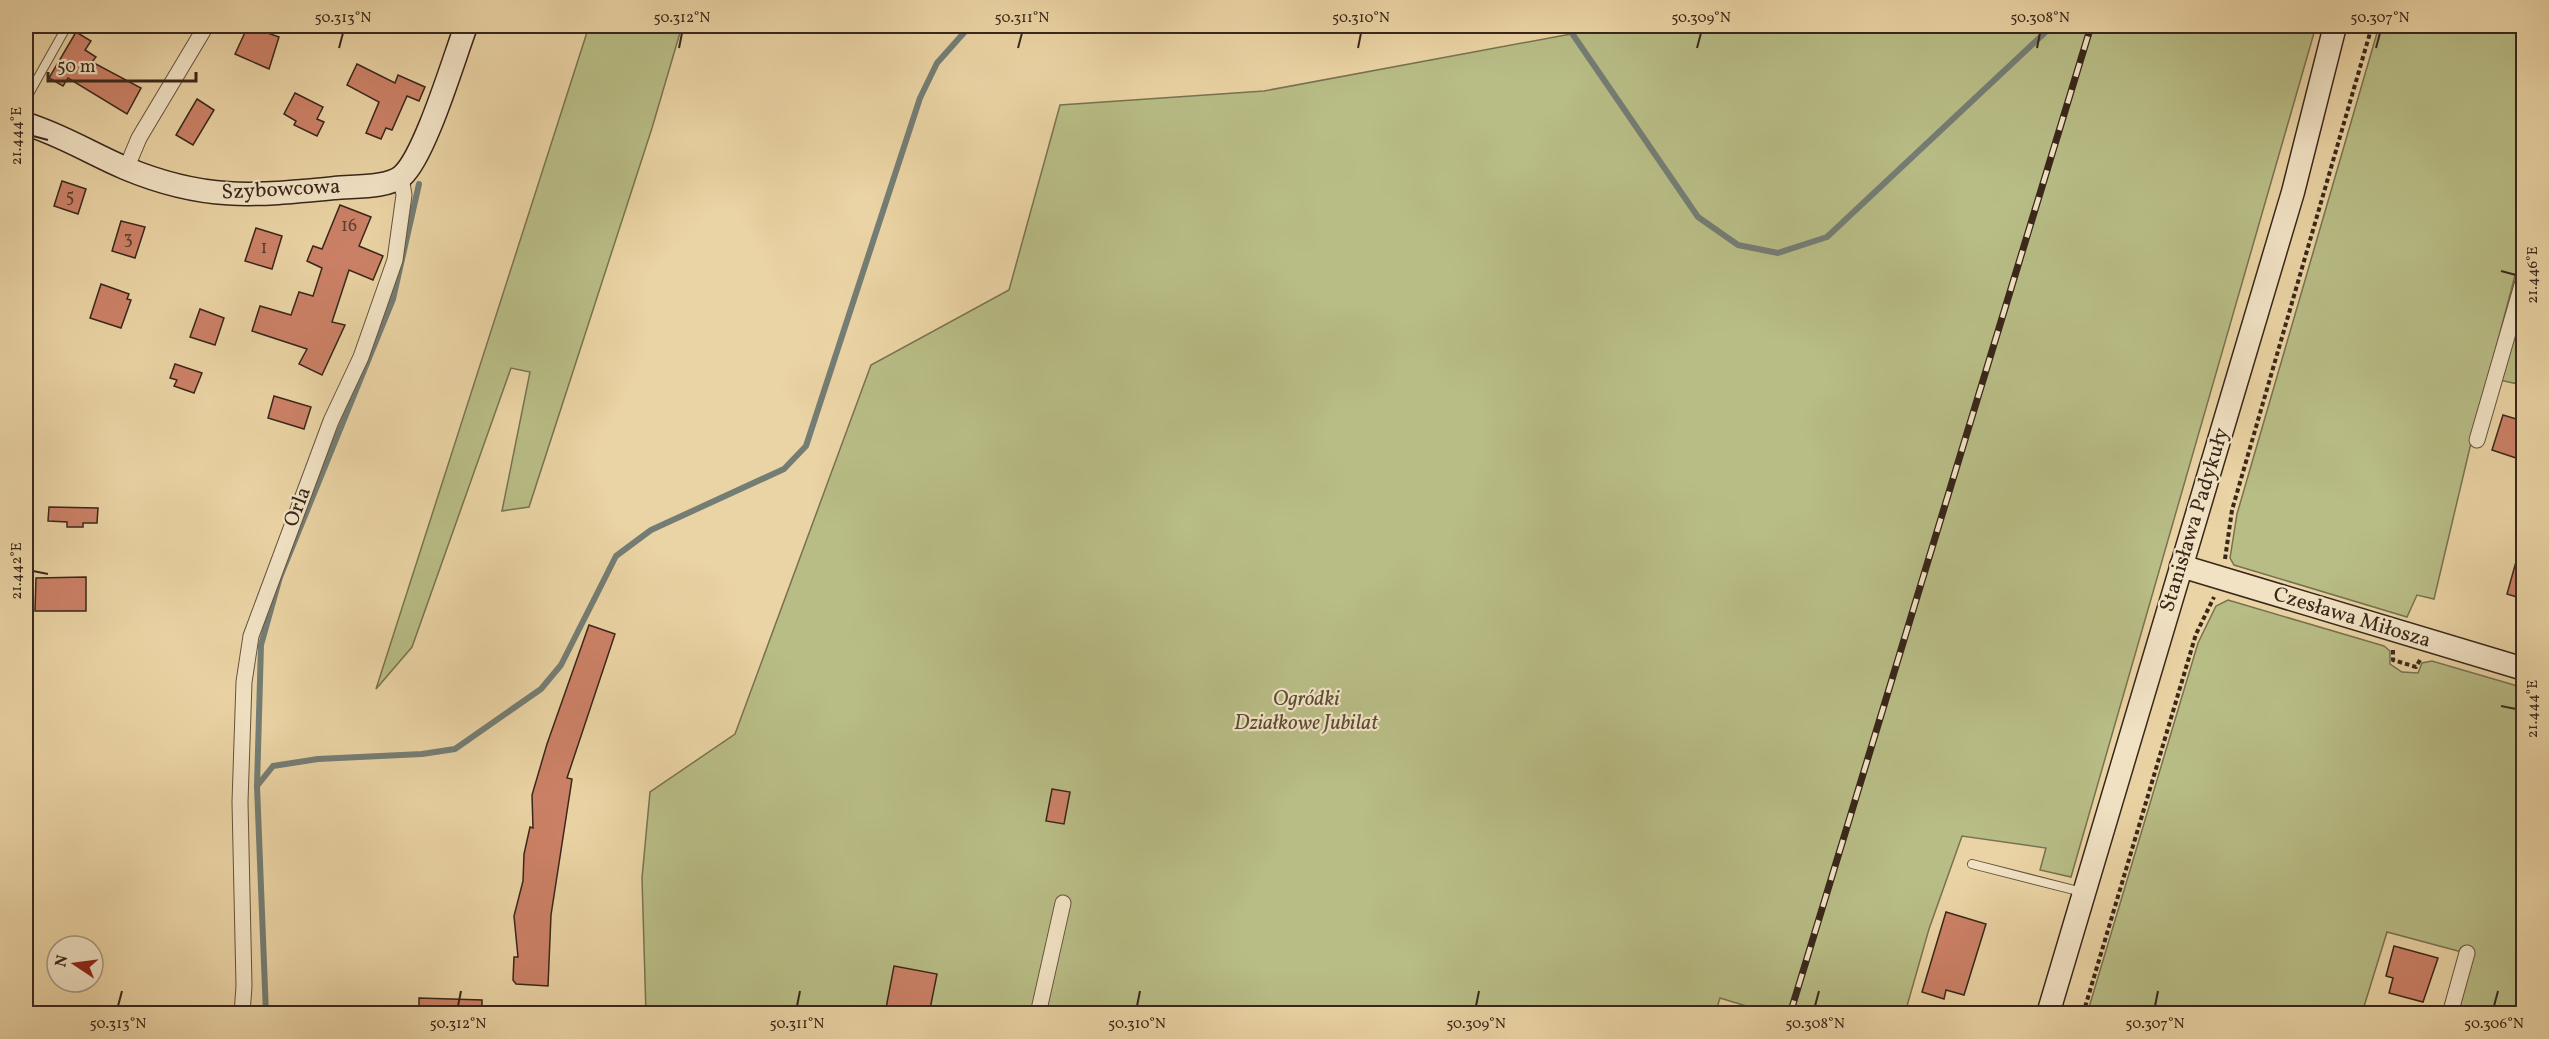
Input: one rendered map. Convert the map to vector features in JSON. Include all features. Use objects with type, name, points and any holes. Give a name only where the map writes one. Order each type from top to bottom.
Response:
[{"type":"street","points":[[126,169],[139,138],[206,26]]},
{"type":"street","points":[[401,177],[419,154],[466,26]]},
{"type":"street","name":"Stanisława Padykuły","points":[[2048,1014],[2293,192],[2336,26]]},
{"type":"street","name":"Szybowcowa","points":[[26,123],[126,169],[171,185],[213,194],[253,196],[380,183],[401,177]]},
{"type":"street","name":"Orla","points":[[242,1014],[244,986],[240,802],[244,682],[250,636],[331,421],[361,357],[395,260],[405,195],[401,177]]},
{"type":"street","points":[[2477,440],[2523,278]]},
{"type":"street","name":"Czesława Miłosza","points":[[2181,566],[2523,669]]},
{"type":"street","points":[[1038,1014],[1063,903]]},
{"type":"street","points":[[2450,1014],[2467,953]]},
{"type":"lane","points":[[26,99],[67,26]]},
{"type":"lane","points":[[1972,864],[2084,893]]},
{"type":"path","points":[[2083,1014],[2196,634],[2217,593],[2232,510],[2372,26]]},
{"type":"path","points":[[2393,660],[2416,667]]},
{"type":"green space","points":[[589,26],[682,26],[652,128],[529,507],[502,511],[530,372],[511,368],[412,647],[376,689]]},
{"type":"green space","name":"Ogródki Działkowe Jubilat","points":[[1614,26],[2316,26],[2071,877],[2040,870],[2046,848],[1962,836],[1929,929],[1905,1013],[1769,1013],[1720,998],[1715,1014],[646,1014],[642,878],[650,792],[735,734],[871,365],[1009,290],[1060,105],[1264,91]]},
{"type":"green space","points":[[2379,26],[2523,26],[2523,245],[2471,443],[2434,599],[2417,595],[2407,617],[2234,565],[2230,558],[2237,514]]},
{"type":"green space","points":[[2523,293],[2523,385],[2499,380]]},
{"type":"green space","points":[[2228,600],[2384,646],[2390,651],[2390,664],[2402,672],[2418,673],[2422,663],[2432,661],[2514,685],[2522,690],[2523,1013],[2456,1013],[2473,955],[2387,932],[2362,1013],[2087,1014],[2198,643],[2216,606]]},
{"type":"building","points":[[248,26],[279,37],[269,69],[235,54]]},
{"type":"building","points":[[76,32],[91,41],[85,50],[96,57],[92,62],[141,88],[127,114],[68,78],[63,86],[49,78]]},
{"type":"building","points":[[357,64],[395,83],[398,75],[425,87],[419,101],[407,96],[392,130],[386,128],[381,139],[366,133],[379,102],[347,85]]},
{"type":"building","points":[[295,93],[323,107],[317,119],[324,122],[317,136],[294,125],[296,121],[284,114]]},
{"type":"building","points":[[197,99],[214,110],[193,145],[176,135]]},
{"type":"building","points":[[62,181],[86,189],[78,214],[54,206]]},
{"type":"building","points":[[340,205],[371,217],[359,246],[383,256],[373,280],[349,270],[332,322],[345,325],[322,375],[299,364],[307,349],[252,331],[260,306],[291,315],[299,292],[313,296],[322,268],[307,261],[313,246],[322,249]]},
{"type":"building","points":[[121,221],[145,227],[135,258],[112,251]]},
{"type":"building","points":[[256,228],[282,236],[272,269],[245,261]]},
{"type":"building","points":[[101,284],[129,294],[127,299],[131,300],[121,328],[90,318]]},
{"type":"building","points":[[200,309],[224,318],[215,345],[190,337]]},
{"type":"building","points":[[175,364],[202,373],[194,393],[174,386],[177,380],[170,378]]},
{"type":"building","points":[[274,396],[311,407],[304,429],[268,418]]},
{"type":"building","points":[[2503,415],[2523,421],[2523,449],[2519,448],[2516,458],[2492,450]]},
{"type":"building","points":[[49,507],[98,508],[97,523],[83,523],[83,527],[67,527],[67,522],[48,521]]},
{"type":"building","points":[[2519,551],[2523,552],[2523,599],[2507,594]]},
{"type":"building","points":[[86,577],[86,611],[35,611],[36,578]]},
{"type":"building","points":[[589,625],[615,634],[567,778],[572,779],[551,915],[548,986],[516,984],[513,980],[514,957],[518,957],[514,916],[523,881],[524,854],[530,827],[533,828],[532,795],[547,744]]},
{"type":"building","points":[[1052,789],[1070,792],[1064,824],[1046,821]]},
{"type":"building","points":[[1946,912],[1986,924],[1964,995],[1946,990],[1944,999],[1922,992]]},
{"type":"building","points":[[2394,946],[2438,958],[2423,1002],[2389,993],[2393,978],[2386,976]]},
{"type":"building","points":[[894,966],[937,974],[929,1014],[886,1008]]},
{"type":"building","points":[[419,998],[482,1000],[482,1014],[419,1014]]},
{"type":"waterway","points":[[257,786],[273,766],[318,759],[422,754],[455,749],[541,689],[561,665],[616,556],[651,530],[784,469],[806,446],[920,98],[937,63],[970,26]]},
{"type":"waterway","points":[[1567,26],[1698,217],[1738,245],[1778,253],[1827,237],[2052,26]]},
{"type":"waterway","points":[[266,1014],[257,786],[261,645],[280,577],[393,299],[419,184]]},
{"type":"railway","points":[[1790,1014],[2091,26]]}]
